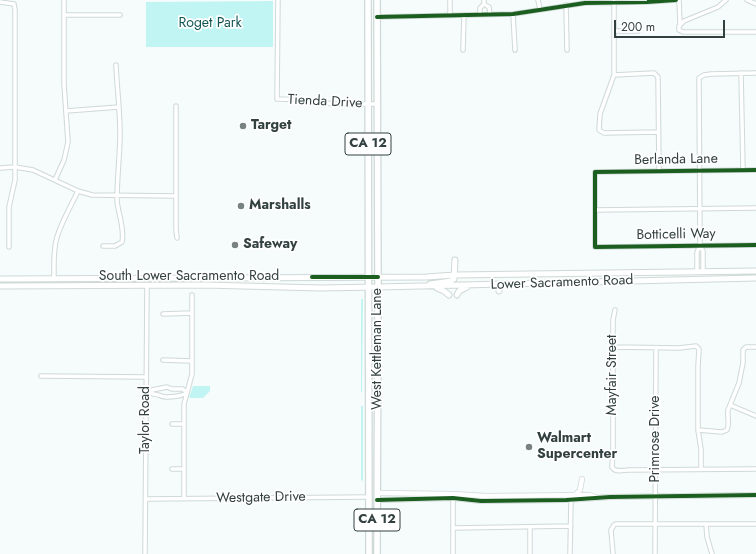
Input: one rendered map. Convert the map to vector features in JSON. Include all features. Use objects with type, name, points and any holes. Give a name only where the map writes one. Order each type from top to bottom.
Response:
[{"type":"main road","name":"West Kettleman Lane","points":[[368,0],[369,554]]},
{"type":"main road","name":"West Kettleman Lane","points":[[377,0],[377,554]]},
{"type":"main road","points":[[426,286],[433,283],[451,281],[454,279],[455,260]]},
{"type":"main road","name":"Lower Sacramento Road","points":[[378,277],[756,271]]},
{"type":"main road","points":[[147,285],[149,281],[161,280],[166,277]]},
{"type":"main road","name":"South Lower Sacramento Road","points":[[0,279],[378,277]]},
{"type":"main road","name":"Lower Sacramento Road","points":[[368,287],[474,286],[594,281],[756,278]]},
{"type":"main road","name":"South Lower Sacramento Road","points":[[0,286],[147,285],[368,287]]},
{"type":"main road","points":[[501,285],[501,291]]},
{"type":"main road","points":[[426,286],[444,290],[450,295]]},
{"type":"main road","points":[[457,295],[462,289],[474,286]]},
{"type":"street","points":[[55,180],[64,160],[67,146],[64,73],[64,0]]},
{"type":"street","name":"Tienda Drive","points":[[278,0],[277,100],[310,100],[332,104],[377,104]]},
{"type":"street","points":[[450,0],[450,15]]},
{"type":"street","points":[[538,0],[540,9]]},
{"type":"street","points":[[377,17],[513,14],[590,1],[614,2],[677,0],[680,24],[679,30],[682,32],[756,32]]},
{"type":"street","points":[[680,24],[718,7],[726,0]]},
{"type":"street","points":[[747,0],[753,2]]},
{"type":"street","points":[[0,2],[15,2],[15,184],[9,207],[9,247]]},
{"type":"street","points":[[480,14],[480,8],[484,2],[489,7],[490,14]]},
{"type":"street","points":[[614,2],[614,75],[600,114],[599,126],[601,132],[604,134],[658,132]]},
{"type":"street","points":[[566,5],[567,50]]},
{"type":"street","points":[[513,14],[515,50]]},
{"type":"street","points":[[64,15],[120,16]]},
{"type":"street","points":[[463,50],[464,15]]},
{"type":"street","points":[[614,31],[638,31]]},
{"type":"street","points":[[103,246],[117,246],[121,244],[122,241],[122,224],[118,209],[117,196],[120,131],[116,65]]},
{"type":"street","points":[[742,73],[743,170]]},
{"type":"street","points":[[697,272],[697,252],[700,246],[698,82],[700,76],[711,74],[756,73]]},
{"type":"street","points":[[614,75],[657,74],[659,171]]},
{"type":"street","points":[[176,106],[177,238]]},
{"type":"street","points":[[66,111],[119,107]]},
{"type":"street","points":[[0,168],[33,170],[78,191],[92,195],[176,196]]},
{"type":"street","name":"Berlanda Lane","points":[[595,210],[595,172],[756,170]]},
{"type":"street","points":[[54,278],[57,237],[78,191]]},
{"type":"street","points":[[595,210],[756,208]]},
{"type":"street","name":"Botticelli Way","points":[[595,210],[595,247],[756,246]]},
{"type":"street","points":[[700,246],[703,251],[704,272]]},
{"type":"street","name":"Taylor Road","points":[[145,554],[148,392],[146,377],[147,285]]},
{"type":"street","points":[[184,499],[184,404],[191,377],[192,295]]},
{"type":"street","name":"Mayfair Street","points":[[615,310],[613,320],[612,467],[616,471],[656,469],[756,469]]},
{"type":"street","points":[[163,314],[192,313]]},
{"type":"street","points":[[613,348],[696,346],[698,348],[698,430],[701,449],[701,469]]},
{"type":"street","points":[[698,430],[724,432],[727,430],[727,416],[739,383],[743,363],[743,350],[746,347],[756,347]]},
{"type":"street","name":"Primrose Drive","points":[[656,348],[656,554]]},
{"type":"street","points":[[163,360],[192,361]]},
{"type":"street","points":[[42,376],[146,377]]},
{"type":"street","points":[[148,392],[166,388],[183,389],[187,392]]},
{"type":"street","points":[[172,389],[172,396]]},
{"type":"street","points":[[148,392],[166,397],[182,396],[187,392]]},
{"type":"street","points":[[730,405],[756,416]]},
{"type":"street","points":[[172,424],[184,424]]},
{"type":"street","points":[[172,469],[184,469]]},
{"type":"street","points":[[571,498],[579,492],[582,480],[582,492],[589,496],[595,497],[756,495]]},
{"type":"street","points":[[453,496],[453,554]]},
{"type":"street","name":"Westgate Drive","points":[[146,499],[453,496],[481,501],[571,498]]},
{"type":"street","points":[[571,498],[589,496]]},
{"type":"street","points":[[571,498],[591,499],[595,497]]},
{"type":"street","points":[[570,554],[571,498]]},
{"type":"street","points":[[706,524],[707,537],[712,554]]},
{"type":"street","points":[[613,554],[611,530],[614,525],[756,524]]},
{"type":"street","points":[[453,528],[570,526]]},
{"type":"street","points":[[530,527],[530,554]]},
{"type":"green space","name":"Roget Park","points":[[273,1],[273,47],[146,47],[146,2]]},
{"type":"green space","points":[[361,299],[363,299],[362,392],[361,392]]},
{"type":"green space","points":[[193,386],[210,386],[210,391],[203,398],[189,398]]},
{"type":"green space","points":[[361,406],[363,406],[363,481],[361,480]]},
{"type":"cycle path","points":[[377,17],[513,14],[585,3],[676,0]]},
{"type":"cycle path","points":[[756,170],[595,172],[595,247],[756,245]]},
{"type":"cycle path","points":[[312,277],[378,277]]},
{"type":"cycle path","points":[[377,500],[453,498],[481,501],[566,500],[610,497],[756,495]]},
{"type":"place","name":"Target","points":[[243,126]]},
{"type":"place","name":"Marshalls","points":[[241,206]]},
{"type":"place","name":"Safeway","points":[[235,245]]},
{"type":"place","name":"Walmart Supercenter","points":[[529,447]]}]
